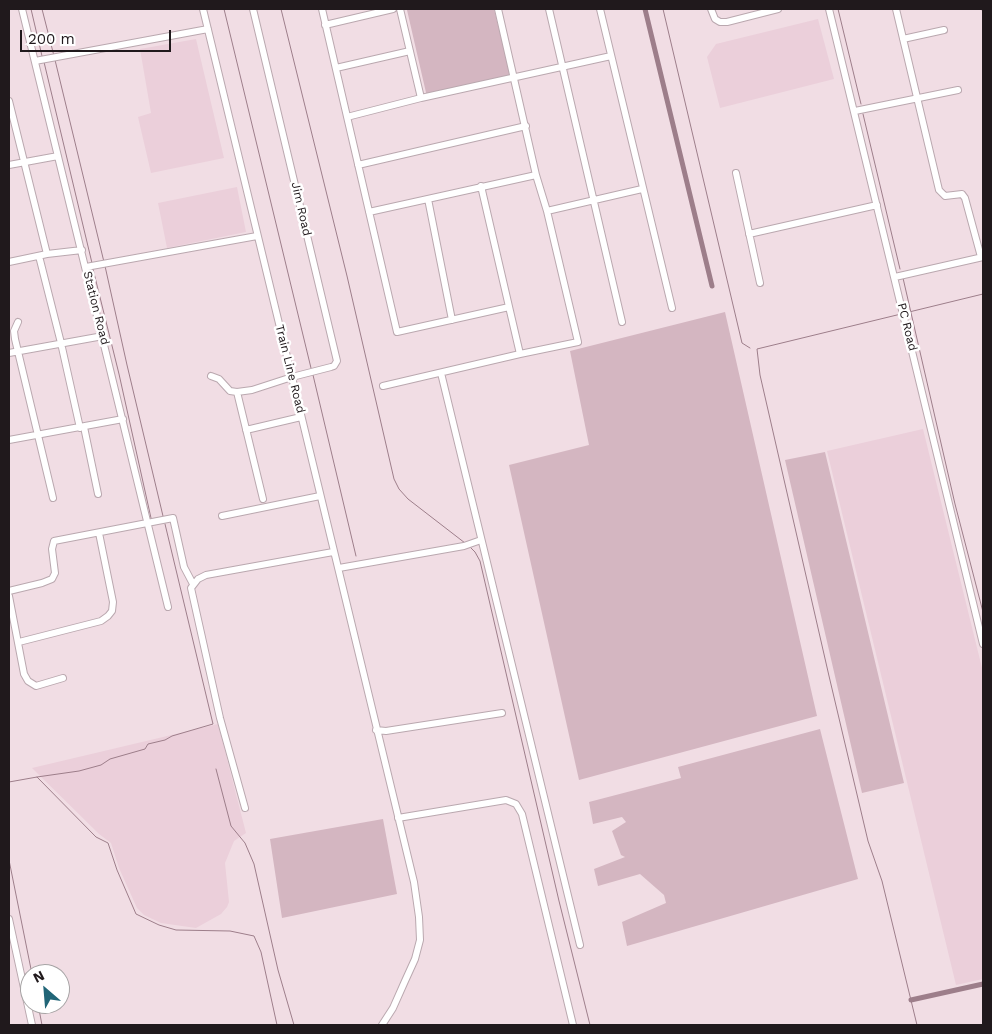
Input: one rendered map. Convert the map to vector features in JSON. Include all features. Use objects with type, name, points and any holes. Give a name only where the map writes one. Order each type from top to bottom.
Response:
[{"type":"street","name":"Station Road","points":[[22,9],[168,607]]},
{"type":"street","name":"Train Line Road","points":[[202,9],[414,882],[420,940],[415,959],[405,982],[393,1008],[382,1025]]},
{"type":"street","name":"Jim Road","points":[[237,392],[252,390],[292,376],[334,366],[337,361],[253,9]]},
{"type":"street","points":[[322,9],[397,332],[509,307]]},
{"type":"street","points":[[325,25],[393,9]]},
{"type":"street","points":[[400,9],[421,98]]},
{"type":"street","points":[[383,386],[578,342],[547,211],[536,175],[515,76],[498,9]]},
{"type":"street","points":[[549,9],[622,322]]},
{"type":"street","points":[[600,9],[642,190],[672,308]]},
{"type":"street","points":[[711,9],[716,21],[726,22],[778,9]]},
{"type":"street","name":"PC Road","points":[[829,9],[983,644]]},
{"type":"street","points":[[895,277],[982,257],[965,198],[962,194],[945,196],[939,190],[896,9]]},
{"type":"street","points":[[35,60],[208,29]]},
{"type":"street","points":[[903,39],[944,30]]},
{"type":"street","points":[[336,68],[410,52]]},
{"type":"street","points":[[347,117],[515,76],[611,56]]},
{"type":"street","points":[[855,111],[958,90]]},
{"type":"street","points":[[9,101],[47,254]]},
{"type":"street","points":[[358,165],[526,126]]},
{"type":"street","points":[[9,165],[58,156]]},
{"type":"street","points":[[736,173],[760,284]]},
{"type":"street","points":[[369,212],[536,175]]},
{"type":"street","points":[[480,186],[520,354]]},
{"type":"street","points":[[547,211],[642,190]]},
{"type":"street","points":[[428,199],[452,320]]},
{"type":"street","points":[[749,234],[876,204]]},
{"type":"street","points":[[86,267],[257,236]]},
{"type":"street","points":[[9,262],[47,254],[82,250]]},
{"type":"street","points":[[39,256],[98,494]]},
{"type":"street","points":[[18,322],[14,331],[53,498]]},
{"type":"street","points":[[9,352],[103,336]]},
{"type":"street","points":[[441,373],[580,945]]},
{"type":"street","points":[[211,376],[218,379],[230,391],[237,392],[263,499]]},
{"type":"street","points":[[246,430],[301,417]]},
{"type":"street","points":[[9,440],[123,419]]},
{"type":"street","points":[[222,516],[320,496]]},
{"type":"street","points":[[9,591],[52,579],[54,573],[52,549],[54,542],[173,518],[184,567],[193,584],[192,594],[196,613],[220,718],[244,808]]},
{"type":"street","points":[[19,642],[101,621],[112,611],[113,602],[99,533]]},
{"type":"street","points":[[338,568],[464,546],[481,540]]},
{"type":"street","points":[[193,584],[206,575],[333,552]]},
{"type":"street","points":[[9,596],[24,674],[28,681],[36,686],[63,678]]},
{"type":"street","points":[[376,730],[386,732],[502,713]]},
{"type":"street","points":[[398,818],[506,800],[516,804],[522,814],[574,1025]]},
{"type":"street","points":[[9,919],[32,1025]]},
{"type":"shaded area","points":[[494,9],[511,77],[427,97],[407,10]]},
{"type":"shaded area","points":[[818,19],[834,79],[720,108],[707,57],[716,44]]},
{"type":"shaded area","points":[[196,39],[224,158],[151,173],[138,117],[151,113],[140,49]]},
{"type":"shaded area","points":[[237,187],[246,232],[167,248],[158,203]]},
{"type":"shaded area","points":[[725,312],[817,716],[579,780],[509,465],[589,445],[570,351]]},
{"type":"shaded area","points":[[923,429],[983,672],[983,979],[956,985],[827,451]]},
{"type":"shaded area","points":[[825,452],[904,783],[862,793],[785,460]]},
{"type":"shaded area","points":[[218,724],[246,833],[234,841],[225,863],[229,902],[221,914],[196,928],[161,923],[144,915],[137,908],[119,868],[111,843],[99,834],[32,768]]},
{"type":"shaded area","points":[[820,729],[858,879],[627,946],[622,922],[666,903],[664,895],[640,874],[598,886],[594,869],[625,857],[621,855],[612,831],[626,822],[622,817],[593,824],[589,802],[681,778],[678,767]]},
{"type":"shaded area","points":[[383,819],[397,894],[282,918],[270,839]]},
{"type":"waterway","points":[[31,9],[42,56]]},
{"type":"waterway","points":[[42,9],[54,56]]},
{"type":"waterway","points":[[224,9],[311,368]]},
{"type":"waterway","points":[[281,9],[347,276],[394,479],[399,489],[408,499],[465,543]]},
{"type":"waterway","points":[[645,9],[712,286]]},
{"type":"waterway","points":[[663,9],[742,343],[750,348]]},
{"type":"waterway","points":[[838,9],[861,104]]},
{"type":"waterway","points":[[982,9],[983,14]]},
{"type":"waterway","points":[[55,60],[104,262]]},
{"type":"waterway","points":[[44,62],[92,263]]},
{"type":"waterway","points":[[863,114],[900,269]]},
{"type":"waterway","points":[[105,266],[163,516]]},
{"type":"waterway","points":[[93,269],[119,374],[151,518]]},
{"type":"waterway","points":[[903,278],[955,504],[983,612]]},
{"type":"waterway","points":[[905,313],[983,294]]},
{"type":"waterway","points":[[901,314],[757,349],[760,375],[868,841],[882,881],[917,1025]]},
{"type":"waterway","points":[[313,375],[356,556]]},
{"type":"waterway","points":[[37,777],[79,771],[101,765],[110,759],[145,749],[148,744],[213,724],[165,524]]},
{"type":"waterway","points":[[470,547],[480,561],[559,901],[590,1025]]},
{"type":"waterway","points":[[216,769],[231,826],[245,843],[254,864],[278,970],[294,1025]]},
{"type":"waterway","points":[[9,782],[37,777],[96,837],[108,843],[117,870],[136,914],[159,925],[176,930],[230,931],[254,936],[261,952],[277,1025]]},
{"type":"waterway","points":[[9,860],[30,964]]},
{"type":"waterway","points":[[911,1000],[983,984]]},
{"type":"waterway","points":[[40,1014],[42,1025]]}]
